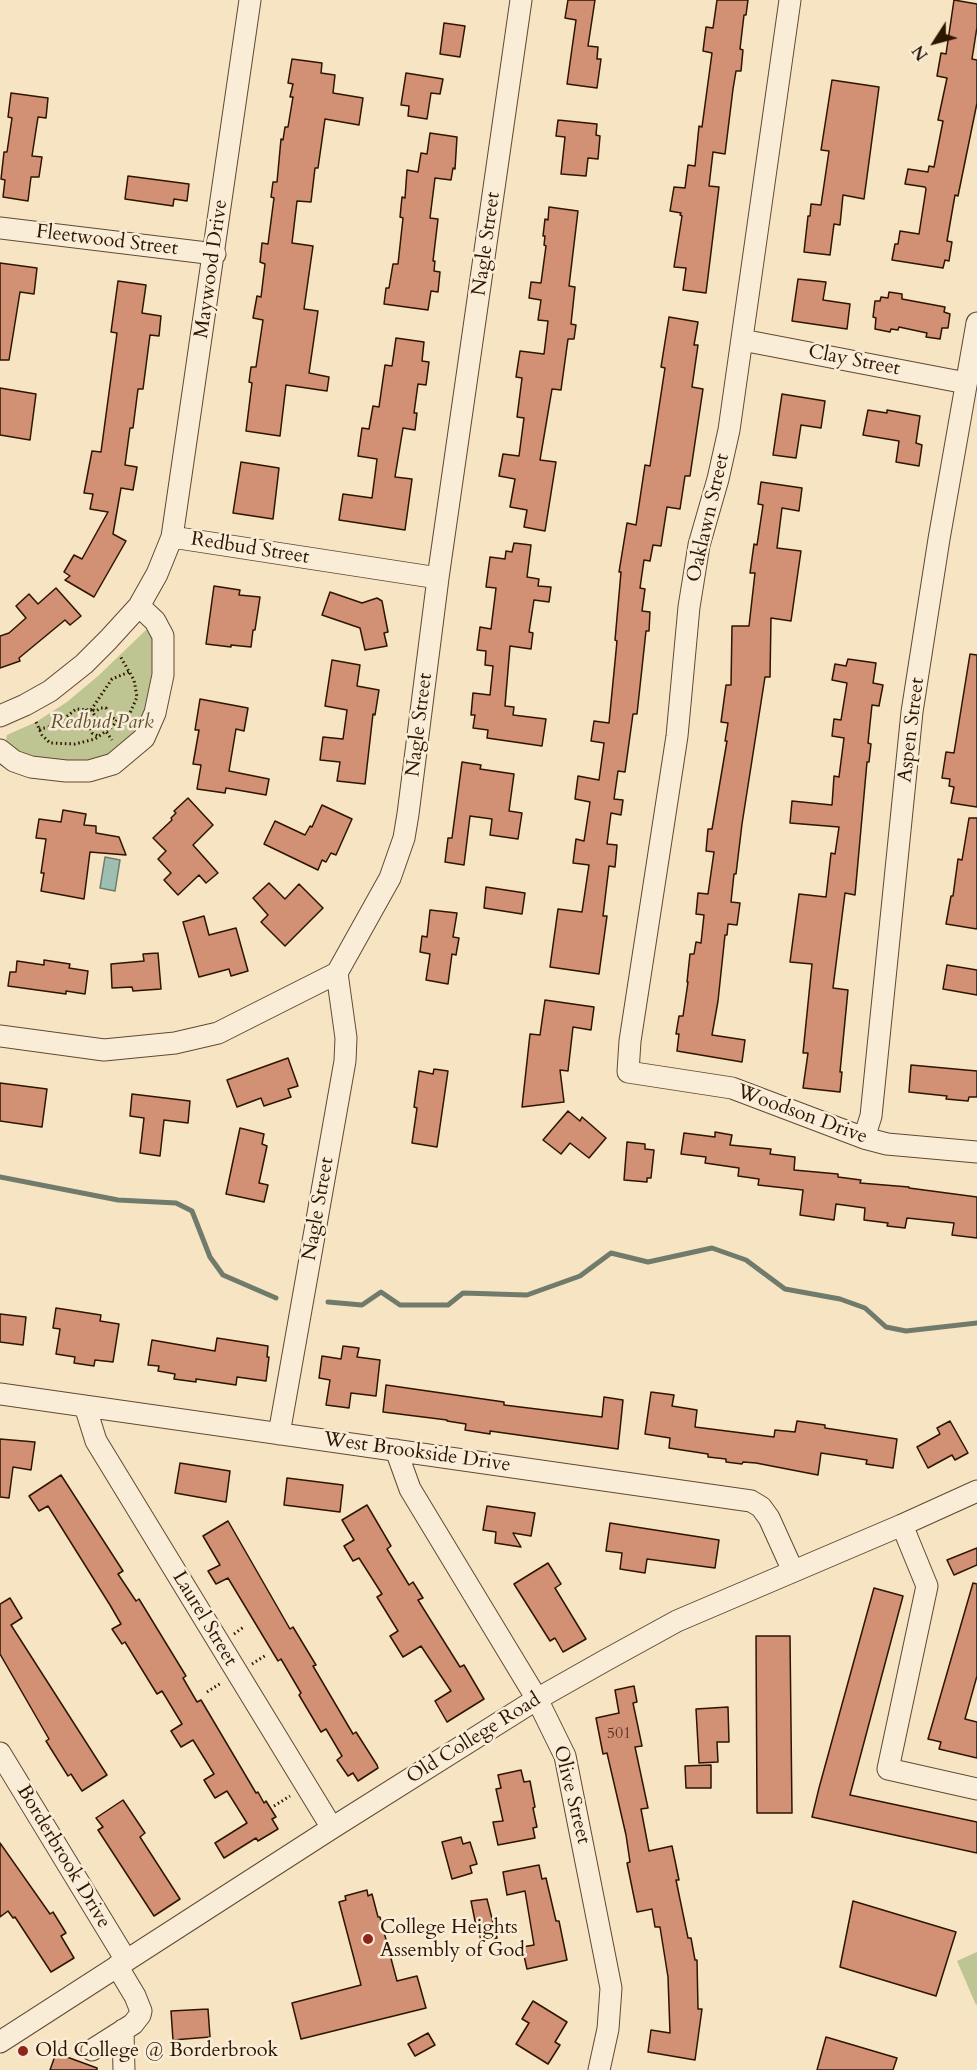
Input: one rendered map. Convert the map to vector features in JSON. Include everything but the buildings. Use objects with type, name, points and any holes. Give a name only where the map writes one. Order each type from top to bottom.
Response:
[{"type":"street","name":"Maywood Drive","points":[[172,537],[215,254],[250,0]]},
{"type":"street","name":"Nagle Street","points":[[279,1434],[345,1061],[346,1038],[337,973],[390,878],[404,838],[438,578],[522,0]]},
{"type":"street","name":"Oaklawn Street","points":[[628,1072],[630,1041],[677,736],[689,607],[697,555],[729,430],[790,0]]},
{"type":"street","name":"Fleetwood Street","points":[[0,228],[215,254]]},
{"type":"street","name":"Aspen Street","points":[[864,1138],[871,1116],[912,712],[977,323]]},
{"type":"street","name":"Clay Street","points":[[742,340],[966,383]]},
{"type":"street","name":"Redbud Street","points":[[0,716],[50,690],[84,664],[108,640],[139,606],[157,574],[172,537],[438,578]]},
{"type":"street","points":[[0,750],[14,761],[31,767],[89,771],[113,764],[144,738],[155,713],[163,675],[163,636],[155,621],[139,606]]},
{"type":"street","points":[[0,1036],[104,1050],[175,1043],[218,1033],[337,973]]},
{"type":"street","name":"Woodson Drive","points":[[628,1072],[732,1088],[864,1138],[887,1144],[977,1152]]},
{"type":"street","name":"West Brookside Drive","points":[[0,1394],[751,1501],[761,1507],[769,1518],[793,1571]]},
{"type":"street","name":"Laurel Street","points":[[85,1406],[96,1441],[332,1828]]},
{"type":"street","name":"Olive Street","points":[[396,1450],[411,1489],[537,1699],[565,1756],[611,1988],[608,2028],[599,2070]]},
{"type":"street","name":"Old College Road","points":[[0,2042],[537,1699],[677,1621],[977,1491]]},
{"type":"street","points":[[902,1525],[927,1586],[888,1769],[977,1789]]},
{"type":"street","name":"Borderbrook Drive","points":[[0,1753],[121,1963],[141,2011],[137,2020],[123,2030]]},
{"type":"street","points":[[92,2050],[123,2030]]},
{"type":"street","points":[[123,2030],[124,2070]]},
{"type":"path","points":[[39,729],[55,726],[76,709],[96,711],[106,708],[109,716],[117,720],[124,719],[130,713],[137,697],[134,680],[108,640]]},
{"type":"path","points":[[98,737],[86,725],[89,709],[112,679],[129,672]]},
{"type":"path","points":[[25,705],[42,735],[50,743],[75,744],[98,737],[117,720]]},
{"type":"path","points":[[89,709],[124,756]]},
{"type":"green space","name":"Redbud Park","points":[[146,630],[154,631],[158,668],[140,736],[109,760],[46,761],[16,754],[5,745],[7,735],[36,722],[67,702]]},
{"type":"green space","points":[[977,1952],[977,2004],[976,2005],[957,1961]]},
{"type":"shaded area","points":[[105,857],[120,860],[115,891],[100,888]]},
{"type":"waterway","points":[[0,1177],[118,1200],[176,1203],[192,1211],[210,1257],[223,1275],[276,1298]]},
{"type":"waterway","points":[[328,1302],[362,1305],[381,1292],[400,1305],[448,1305],[463,1293],[527,1295],[580,1276],[611,1253],[648,1262],[712,1248],[746,1260],[785,1289],[840,1299],[865,1308],[886,1327],[906,1331],[977,1323]]},
{"type":"place","name":"College Heights Assembly of God","points":[[368,1939]]},
{"type":"place","name":"Old College @ Borderbrook","points":[[23,2051]]}]
